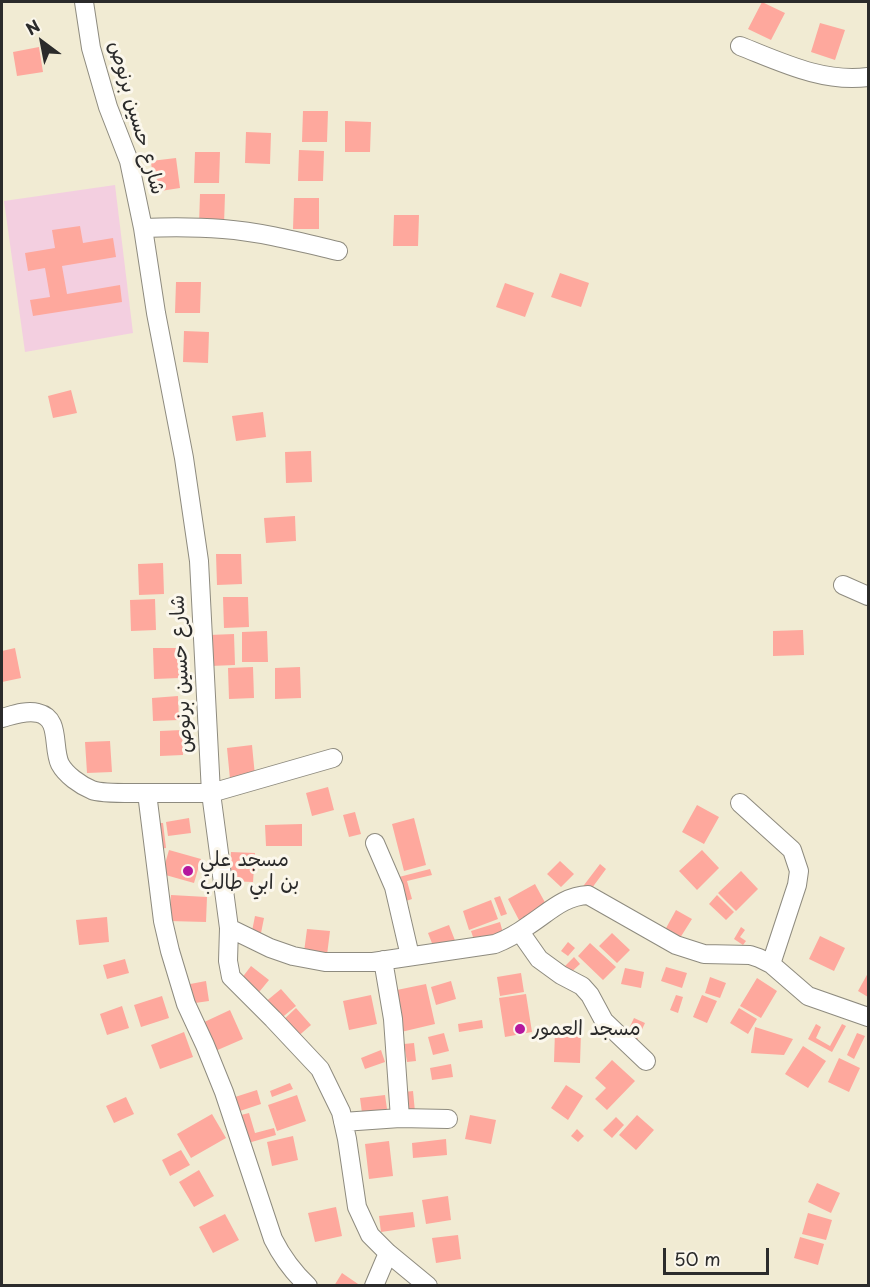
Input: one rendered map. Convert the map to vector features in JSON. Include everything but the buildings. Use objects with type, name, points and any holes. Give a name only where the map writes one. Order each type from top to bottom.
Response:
[{"type":"street","name":"شارع حسين برنوص","points":[[84,2],[91,48],[108,107],[129,161],[184,458],[199,561],[211,792],[229,927],[228,961],[231,977],[320,1069],[341,1112],[357,1207],[370,1235],[428,1286]]},
{"type":"street","points":[[740,46],[804,72],[831,77],[868,77]]},
{"type":"street","points":[[143,228],[224,229],[267,235],[338,250]]},
{"type":"street","points":[[843,585],[868,596]]},
{"type":"street","points":[[2,718],[27,712],[48,717],[54,729],[60,764],[75,781],[94,791],[211,792],[333,758]]},
{"type":"street","points":[[147,793],[163,921],[186,1005],[224,1092],[273,1239],[283,1257],[308,1286]]},
{"type":"street","points":[[740,803],[792,850],[799,871],[797,885],[771,964]]},
{"type":"street","points":[[375,843],[394,887],[410,956]]},
{"type":"street","points":[[229,927],[270,948],[292,956],[326,962],[373,962],[495,944],[520,932],[562,901],[577,895],[588,895],[676,945],[704,954],[750,955],[771,964],[808,996],[868,1017]]},
{"type":"street","points":[[520,932],[539,959],[561,975],[582,986],[590,995],[604,1021],[646,1061]]},
{"type":"street","points":[[383,960],[393,1019],[400,1118]]},
{"type":"street","points":[[343,1122],[400,1118],[448,1119]]},
{"type":"street","points":[[374,1286],[388,1253]]},
{"type":"shaded area","points":[[115,185],[133,333],[25,352],[4,201]]},
{"type":"place","name":"مسجد علي بن ابي طالب","points":[[188,871]]},
{"type":"place","name":"مسجد العمور","points":[[520,1029]]}]
